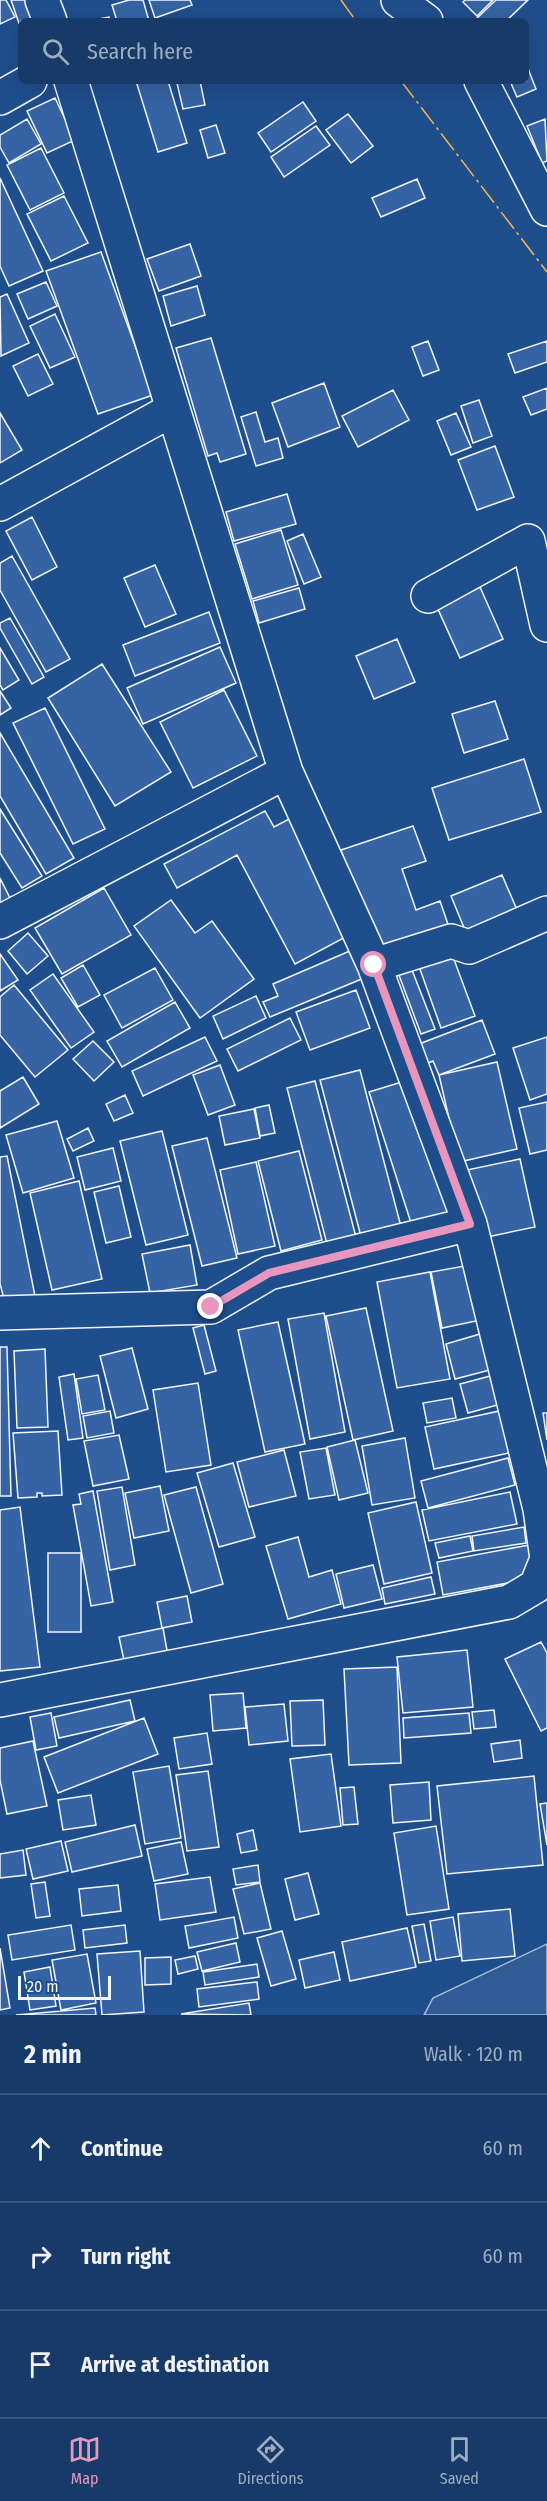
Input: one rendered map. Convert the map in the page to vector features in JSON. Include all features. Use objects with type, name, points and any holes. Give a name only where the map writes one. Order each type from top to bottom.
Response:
[{"type":"street","points":[[42,0],[49,18]]},
{"type":"street","points":[[398,0],[422,18]]},
{"type":"street","points":[[0,98],[25,84]]},
{"type":"street","points":[[0,1700],[509,1602],[536,1586],[547,1559],[540,1509],[470,1224],[374,965],[286,772],[72,84]]},
{"type":"street","points":[[483,84],[547,210]]},
{"type":"street","points":[[0,504],[172,410]]},
{"type":"street","points":[[428,596],[528,541],[547,624]]},
{"type":"street","points":[[0,921],[286,772]]},
{"type":"street","points":[[374,965],[451,941],[469,947],[547,913]]},
{"type":"street","points":[[0,1313],[211,1307],[269,1273],[470,1224]]},
{"type":"shaded area","points":[[547,1944],[547,2015],[424,2015],[433,1998]]},
{"type":"building","points":[[0,0],[6,0],[15,17],[0,24]]},
{"type":"building","points":[[11,0],[33,0],[40,18],[18,18],[18,20]]},
{"type":"building","points":[[129,0],[143,0],[148,18],[116,18],[112,5]]},
{"type":"building","points":[[149,0],[190,0],[192,5],[155,18]]},
{"type":"building","points":[[465,0],[493,0],[477,16],[463,2]]},
{"type":"building","points":[[496,0],[528,0],[509,18],[477,18]]},
{"type":"building","points":[[529,71],[536,89],[517,97],[511,84],[529,84]]},
{"type":"building","points":[[137,84],[169,84],[187,143],[158,152]]},
{"type":"building","points":[[177,84],[201,84],[205,105],[183,109]]},
{"type":"building","points":[[55,98],[75,140],[47,153],[27,111]]},
{"type":"building","points":[[303,102],[316,121],[271,152],[258,133]]},
{"type":"building","points":[[348,114],[373,146],[351,163],[326,130]]},
{"type":"building","points":[[27,119],[41,144],[9,163],[0,147],[0,135]]},
{"type":"building","points":[[545,119],[547,161],[542,163],[527,126]]},
{"type":"building","points":[[216,125],[225,153],[208,158],[200,130]]},
{"type":"building","points":[[316,126],[330,145],[284,177],[271,157]]},
{"type":"building","points":[[41,148],[64,193],[30,210],[7,165]]},
{"type":"building","points":[[0,178],[43,271],[9,286],[0,266]]},
{"type":"building","points":[[417,179],[425,198],[381,217],[372,198]]},
{"type":"building","points":[[64,196],[88,243],[51,261],[27,214]]},
{"type":"building","points":[[190,244],[201,276],[159,291],[147,259]]},
{"type":"building","points":[[101,252],[153,395],[98,414],[46,271]]},
{"type":"building","points":[[46,282],[57,306],[28,319],[17,294]]},
{"type":"building","points":[[197,286],[205,315],[171,326],[163,296]]},
{"type":"building","points":[[7,294],[29,343],[1,356],[0,297]]},
{"type":"building","points":[[55,314],[75,357],[50,368],[30,326]]},
{"type":"building","points":[[211,338],[246,454],[220,462],[217,453],[208,456],[176,348]]},
{"type":"building","points":[[428,341],[439,370],[423,376],[412,347]]},
{"type":"building","points":[[547,341],[547,362],[515,373],[508,354]]},
{"type":"building","points":[[38,354],[53,384],[28,396],[13,366]]},
{"type":"building","points":[[324,383],[340,427],[288,447],[272,403]]},
{"type":"building","points":[[547,388],[547,409],[531,415],[523,397]]},
{"type":"building","points":[[393,390],[409,420],[358,447],[342,416]]},
{"type":"building","points":[[479,400],[492,436],[473,443],[461,406]]},
{"type":"building","points":[[256,412],[265,442],[278,438],[283,458],[256,466],[241,417]]},
{"type":"building","points":[[0,413],[22,450],[0,463]]},
{"type":"building","points":[[456,413],[471,447],[451,455],[437,421]]},
{"type":"building","points":[[495,446],[514,497],[477,510],[458,460]]},
{"type":"building","points":[[287,494],[296,524],[234,541],[226,512]]},
{"type":"building","points":[[32,517],[57,567],[32,580],[6,531]]},
{"type":"building","points":[[281,530],[298,585],[252,599],[235,544]]},
{"type":"building","points":[[303,534],[321,577],[304,584],[287,541]]},
{"type":"building","points":[[12,556],[70,659],[46,672],[0,590],[0,563]]},
{"type":"building","points":[[155,565],[176,614],[145,627],[124,578]]},
{"type":"building","points":[[480,587],[503,639],[460,658],[437,607]]},
{"type":"building","points":[[299,588],[305,609],[259,623],[253,601]]},
{"type":"building","points":[[209,612],[220,643],[135,676],[123,645]]},
{"type":"building","points":[[10,618],[44,677],[32,684],[0,628],[0,623]]},
{"type":"building","points":[[397,639],[415,682],[374,699],[356,656]]},
{"type":"building","points":[[220,647],[236,683],[143,724],[127,688]]},
{"type":"building","points":[[0,648],[19,680],[3,690],[0,685]]},
{"type":"building","points":[[102,664],[171,772],[115,806],[48,698]]},
{"type":"building","points":[[224,690],[257,756],[193,788],[160,722]]},
{"type":"building","points":[[0,691],[11,708],[0,715]]},
{"type":"building","points":[[495,701],[508,739],[464,753],[452,714]]},
{"type":"building","points":[[45,708],[105,829],[73,844],[13,723]]},
{"type":"building","points":[[0,733],[74,858],[46,874],[0,796]]},
{"type":"building","points":[[524,759],[541,812],[449,840],[432,788]]},
{"type":"building","points":[[0,809],[42,876],[22,888],[0,853]]},
{"type":"building","points":[[265,811],[274,827],[291,818],[353,933],[295,964],[237,855],[177,888],[164,864]]},
{"type":"building","points":[[413,826],[426,861],[402,869],[416,910],[440,901],[451,933],[378,958],[341,850]]},
{"type":"building","points":[[502,875],[521,919],[469,940],[451,896]]},
{"type":"building","points":[[0,878],[11,900],[0,906]]},
{"type":"building","points":[[104,888],[131,935],[62,974],[35,928]]},
{"type":"building","points":[[171,900],[195,933],[212,921],[254,979],[200,1018],[134,926]]},
{"type":"building","points":[[28,933],[48,956],[27,974],[8,951]]},
{"type":"building","points":[[449,946],[475,1016],[441,1028],[416,958]]},
{"type":"building","points":[[352,950],[364,978],[270,1017],[263,1002],[278,996],[273,984]]},
{"type":"building","points":[[0,954],[18,980],[0,991]]},
{"type":"building","points":[[83,965],[100,995],[78,1007],[61,978]]},
{"type":"building","points":[[410,965],[435,1029],[421,1034],[397,970]]},
{"type":"building","points":[[155,968],[173,1000],[122,1028],[104,995]]},
{"type":"building","points":[[53,974],[94,1032],[71,1048],[30,990]]},
{"type":"building","points":[[14,985],[68,1050],[35,1077],[0,1035],[0,997]]},
{"type":"building","points":[[356,990],[370,1028],[310,1050],[296,1012]]},
{"type":"building","points":[[256,996],[266,1018],[223,1039],[213,1016]]},
{"type":"building","points":[[175,1002],[190,1028],[122,1067],[107,1041]]},
{"type":"building","points":[[290,1018],[301,1040],[238,1071],[227,1049]]},
{"type":"building","points":[[482,1020],[495,1054],[439,1075],[433,1061],[426,1064],[419,1044]]},
{"type":"building","points":[[205,1037],[217,1061],[143,1096],[132,1071]]},
{"type":"building","points":[[547,1037],[547,1094],[530,1100],[513,1048]]},
{"type":"building","points":[[93,1041],[114,1062],[94,1081],[73,1059]]},
{"type":"building","points":[[497,1062],[517,1149],[459,1162],[439,1075]]},
{"type":"building","points":[[220,1065],[235,1105],[208,1115],[193,1075]]},
{"type":"building","points":[[360,1070],[404,1238],[364,1248],[320,1080]]},
{"type":"building","points":[[23,1077],[39,1104],[0,1128],[0,1091]]},
{"type":"building","points":[[315,1081],[357,1241],[328,1248],[287,1088]]},
{"type":"building","points":[[405,1081],[449,1217],[413,1229],[369,1092]]},
{"type":"building","points":[[125,1095],[133,1113],[114,1121],[106,1104]]},
{"type":"building","points":[[547,1102],[547,1150],[530,1154],[519,1108]]},
{"type":"building","points":[[269,1105],[275,1133],[260,1136],[255,1108]]},
{"type":"building","points":[[254,1109],[260,1138],[225,1145],[219,1116]]},
{"type":"building","points":[[57,1121],[74,1178],[23,1193],[6,1135]]},
{"type":"building","points":[[88,1128],[94,1141],[73,1151],[67,1139]]},
{"type":"building","points":[[162,1131],[188,1235],[146,1245],[120,1141]]},
{"type":"building","points":[[207,1138],[237,1258],[202,1266],[172,1146]]},
{"type":"building","points":[[113,1148],[121,1181],[85,1190],[77,1157]]},
{"type":"building","points":[[299,1151],[322,1240],[281,1251],[258,1161]]},
{"type":"building","points":[[7,1156],[36,1301],[6,1306],[0,1284],[0,1157]]},
{"type":"building","points":[[520,1159],[535,1227],[482,1238],[467,1170]]},
{"type":"building","points":[[256,1162],[275,1246],[238,1254],[220,1170]]},
{"type":"building","points":[[79,1181],[102,1279],[52,1290],[30,1193]]},
{"type":"building","points":[[119,1186],[131,1237],[106,1243],[94,1192]]},
{"type":"building","points":[[190,1245],[197,1285],[150,1293],[142,1254]]},
{"type":"building","points":[[470,1265],[481,1320],[442,1328],[431,1272]]},
{"type":"building","points":[[430,1272],[450,1379],[397,1388],[377,1282]]},
{"type":"building","points":[[366,1308],[393,1431],[353,1440],[326,1316]]},
{"type":"building","points":[[324,1313],[345,1432],[310,1439],[288,1319]]},
{"type":"building","points":[[278,1322],[305,1444],[265,1452],[238,1330]]},
{"type":"building","points":[[204,1325],[216,1371],[205,1374],[193,1328]]},
{"type":"building","points":[[480,1334],[490,1370],[455,1379],[446,1344]]},
{"type":"building","points":[[0,1347],[7,1347],[11,1496],[0,1496]]},
{"type":"building","points":[[132,1348],[148,1409],[116,1418],[100,1356]]},
{"type":"building","points":[[45,1349],[48,1427],[17,1428],[14,1351]]},
{"type":"building","points":[[74,1374],[83,1438],[68,1440],[59,1377]]},
{"type":"building","points":[[98,1375],[105,1410],[82,1414],[76,1379]]},
{"type":"building","points":[[494,1375],[501,1404],[468,1413],[460,1384]]},
{"type":"building","points":[[198,1383],[211,1465],[166,1472],[153,1390]]},
{"type":"building","points":[[452,1398],[456,1418],[427,1423],[423,1403]]},
{"type":"building","points":[[504,1410],[514,1452],[434,1469],[425,1427]]},
{"type":"building","points":[[110,1411],[114,1433],[87,1438],[83,1416]]},
{"type":"building","points":[[543,1413],[547,1413],[547,1440]]},
{"type":"building","points":[[58,1431],[62,1495],[42,1496],[42,1493],[37,1493],[37,1497],[18,1498],[13,1433]]},
{"type":"building","points":[[119,1435],[129,1479],[93,1486],[84,1441]]},
{"type":"building","points":[[405,1438],[415,1498],[372,1505],[362,1446]]},
{"type":"building","points":[[355,1440],[368,1493],[339,1500],[327,1447]]},
{"type":"building","points":[[326,1448],[335,1495],[309,1499],[300,1452]]},
{"type":"building","points":[[284,1450],[296,1496],[249,1507],[237,1462]]},
{"type":"building","points":[[508,1458],[515,1485],[428,1508],[421,1481]]},
{"type":"building","points":[[233,1463],[255,1537],[219,1547],[197,1473]]},
{"type":"building","points":[[160,1486],[169,1531],[134,1538],[125,1493]]},
{"type":"building","points":[[122,1487],[135,1565],[110,1570],[97,1491]]},
{"type":"building","points":[[196,1487],[223,1584],[191,1593],[164,1495]]},
{"type":"building","points":[[93,1491],[113,1602],[91,1606],[73,1505],[81,1504],[79,1494]]},
{"type":"building","points":[[510,1492],[517,1524],[429,1541],[422,1510]]},
{"type":"building","points":[[416,1502],[432,1573],[384,1584],[368,1513]]},
{"type":"building","points":[[20,1507],[40,1667],[0,1671],[0,1510]]},
{"type":"building","points":[[524,1527],[526,1543],[474,1551],[472,1536]]},
{"type":"building","points":[[470,1536],[473,1551],[439,1558],[435,1543]]},
{"type":"building","points":[[298,1537],[309,1577],[332,1570],[341,1604],[288,1619],[266,1546]]},
{"type":"building","points":[[529,1545],[535,1578],[443,1595],[437,1562]]},
{"type":"building","points":[[48,1553],[81,1553],[81,1632],[48,1632]]},
{"type":"building","points":[[373,1565],[382,1599],[344,1608],[336,1574]]},
{"type":"building","points":[[431,1577],[435,1594],[385,1604],[382,1588]]},
{"type":"building","points":[[187,1596],[192,1622],[162,1628],[157,1602]]},
{"type":"building","points":[[163,1628],[168,1656],[125,1665],[119,1637]]},
{"type":"building","points":[[541,1642],[547,1653],[547,1728],[541,1731],[505,1659]]},
{"type":"building","points":[[467,1650],[473,1707],[403,1713],[397,1657]]},
{"type":"building","points":[[397,1667],[401,1763],[349,1765],[344,1669]]},
{"type":"building","points":[[243,1693],[246,1728],[213,1731],[210,1695]]},
{"type":"building","points":[[130,1700],[135,1721],[59,1738],[54,1717]]},
{"type":"building","points":[[323,1700],[325,1745],[292,1746],[290,1701]]},
{"type":"building","points":[[284,1704],[288,1741],[249,1745],[245,1707]]},
{"type":"building","points":[[494,1710],[496,1727],[474,1729],[472,1712]]},
{"type":"building","points":[[51,1713],[57,1746],[36,1750],[30,1717]]},
{"type":"building","points":[[469,1713],[471,1733],[404,1738],[403,1718]]},
{"type":"building","points":[[144,1718],[158,1754],[58,1793],[44,1757]]},
{"type":"building","points":[[207,1733],[212,1764],[179,1769],[174,1738]]},
{"type":"building","points":[[520,1740],[522,1758],[494,1762],[491,1744]]},
{"type":"building","points":[[33,1741],[47,1806],[7,1814],[0,1780],[0,1748]]},
{"type":"building","points":[[331,1754],[341,1826],[300,1832],[290,1759]]},
{"type":"building","points":[[169,1766],[181,1838],[145,1844],[133,1772]]},
{"type":"building","points":[[208,1771],[219,1847],[187,1851],[176,1775]]},
{"type":"building","points":[[534,1776],[543,1865],[447,1874],[437,1786]]},
{"type":"building","points":[[429,1782],[431,1820],[393,1823],[390,1785]]},
{"type":"building","points":[[354,1787],[358,1824],[343,1825],[340,1788]]},
{"type":"building","points":[[91,1795],[96,1825],[63,1830],[58,1800]]},
{"type":"building","points":[[547,1803],[547,1845],[540,1804]]},
{"type":"building","points":[[135,1825],[142,1856],[72,1872],[65,1842]]},
{"type":"building","points":[[436,1826],[449,1909],[407,1915],[394,1833]]},
{"type":"building","points":[[253,1830],[257,1850],[241,1853],[237,1834]]},
{"type":"building","points":[[61,1841],[68,1871],[33,1879],[26,1849]]},
{"type":"building","points":[[181,1842],[188,1874],[154,1881],[147,1849]]},
{"type":"building","points":[[23,1850],[26,1875],[0,1878],[0,1854]]},
{"type":"building","points":[[258,1865],[260,1882],[236,1885],[233,1869]]},
{"type":"building","points":[[308,1873],[319,1914],[295,1920],[285,1879]]},
{"type":"building","points":[[210,1877],[216,1912],[160,1920],[155,1884]]},
{"type":"building","points":[[45,1882],[50,1916],[36,1918],[31,1884]]},
{"type":"building","points":[[260,1883],[271,1929],[244,1934],[233,1889]]},
{"type":"building","points":[[118,1885],[121,1911],[82,1916],[79,1889]]},
{"type":"building","points":[[510,1909],[515,1956],[462,1961],[458,1914]]},
{"type":"building","points":[[234,1917],[238,1938],[189,1948],[185,1926]]},
{"type":"building","points":[[453,1917],[460,1956],[436,1960],[430,1921]]},
{"type":"building","points":[[424,1924],[431,1961],[419,1963],[412,1926]]},
{"type":"building","points":[[71,1925],[75,1950],[12,1960],[8,1935]]},
{"type":"building","points":[[125,1925],[127,1943],[85,1948],[83,1930]]},
{"type":"building","points":[[407,1928],[416,1967],[350,1981],[342,1942]]},
{"type":"building","points":[[282,1931],[296,1979],[271,1986],[257,1938]]},
{"type":"building","points":[[236,1943],[240,1962],[202,1971],[197,1952]]},
{"type":"building","points":[[0,1948],[10,2008],[0,2010]]},
{"type":"building","points":[[140,1951],[144,2012],[102,2015],[97,1954]]},
{"type":"building","points":[[334,1952],[340,1980],[305,1988],[299,1960]]},
{"type":"building","points":[[87,1954],[96,2003],[61,2010],[52,1960]]},
{"type":"building","points":[[195,1956],[198,1969],[178,1974],[175,1960]]},
{"type":"building","points":[[171,1957],[171,1984],[145,1985],[145,1958]]},
{"type":"building","points":[[257,1964],[259,1977],[205,1985],[203,1972]]},
{"type":"building","points":[[50,1967],[56,2006],[30,2010],[24,1972]]},
{"type":"building","points":[[257,1982],[259,1999],[199,2007],[197,1989]]},
{"type":"building","points":[[249,2003],[251,2015],[181,2014]]},
{"type":"building","points":[[95,2008],[96,2015],[16,2015]]},
{"type":"power","points":[[341,0],[354,18]]},
{"type":"power","points":[[403,84],[547,272]]},
{"type":"route","points":[[211,1307],[269,1273],[470,1224],[374,965]]}]
